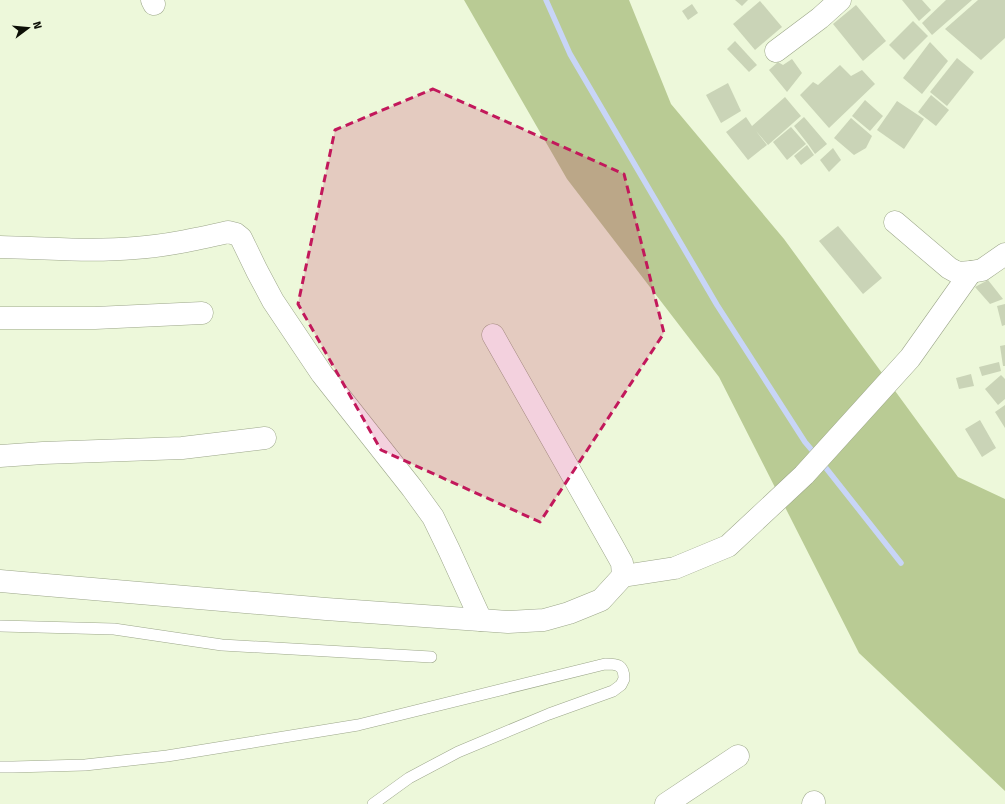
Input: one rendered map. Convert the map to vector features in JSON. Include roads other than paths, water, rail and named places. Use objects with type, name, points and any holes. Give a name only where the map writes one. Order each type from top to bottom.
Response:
[{"type":"street","points":[[776,51],[820,18],[840,0]]},
{"type":"street","points":[[895,222],[949,268],[958,273],[982,270],[1005,254]]},
{"type":"street","points":[[0,247],[88,250],[133,248],[169,245],[228,232],[236,234],[241,238],[273,301],[322,374],[433,517],[481,620]]},
{"type":"street","points":[[0,581],[326,609],[508,622],[544,620],[570,613],[602,600],[623,576],[675,568],[728,546],[804,475],[910,358],[971,272]]},
{"type":"street","points":[[0,318],[95,318],[202,313]]},
{"type":"street","points":[[493,335],[622,563],[623,576]]},
{"type":"street","points":[[0,456],[182,448],[265,438]]},
{"type":"street","points":[[666,804],[738,756]]},
{"type":"lane","points":[[0,626],[114,629],[222,645],[431,657]]},
{"type":"lane","points":[[0,767],[13,768],[85,765],[167,756],[358,725],[605,664],[614,664],[623,669],[624,679],[621,685],[613,691],[549,714],[458,752],[409,778],[373,804]]},
{"type":"waterway","points":[[546,0],[570,54],[717,305],[805,442],[816,455]]},
{"type":"waterway","points":[[822,463],[901,563]]}]
